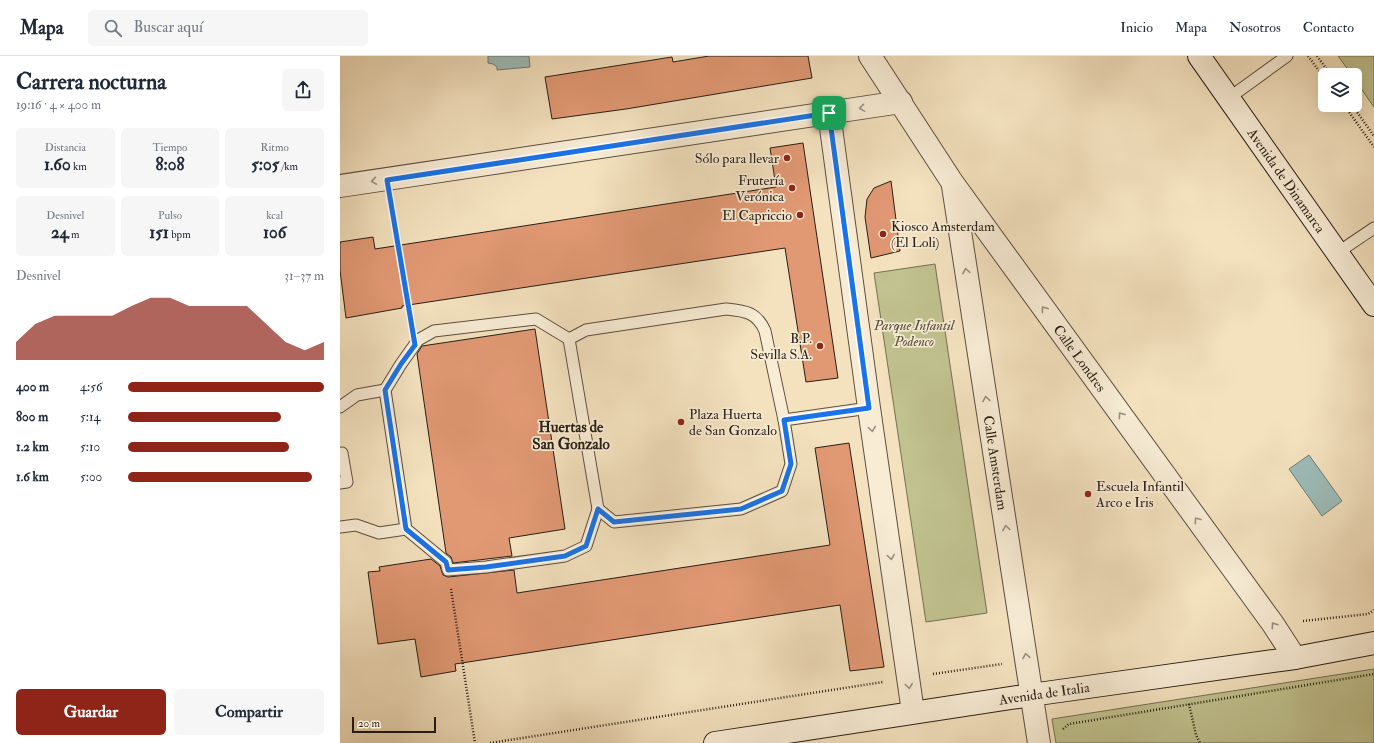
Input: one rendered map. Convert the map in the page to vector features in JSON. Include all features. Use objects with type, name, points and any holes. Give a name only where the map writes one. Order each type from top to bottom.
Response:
[{"type":"street","name":"Calle Londres","points":[[870,56],[952,182],[1273,624],[1295,658]]},
{"type":"street","name":"Avenida de Dinamarca","points":[[1199,56],[1374,305]]},
{"type":"street","points":[[340,186],[901,102]]},
{"type":"street","points":[[829,113],[869,408],[913,712]]},
{"type":"street","name":"Calle Amsterdam","points":[[952,182],[1039,743]]},
{"type":"street","name":"Avenida de Italia","points":[[715,743],[794,737],[913,712],[1295,658],[1374,643]]},
{"type":"lane","points":[[1229,98],[1288,56]]},
{"type":"lane","points":[[1337,253],[1374,228]]},
{"type":"lane","points":[[569,339],[586,330],[726,309],[741,310],[761,321],[765,331],[784,420],[791,464],[782,491],[741,509],[614,522],[598,509]]},
{"type":"lane","points":[[536,319],[569,339],[598,509],[586,546],[565,556],[486,567],[448,570],[446,562],[406,529],[385,390],[415,345],[418,340],[434,332],[536,319]]},
{"type":"lane","points":[[340,407],[357,395],[385,390]]},
{"type":"lane","points":[[784,420],[869,408]]},
{"type":"lane","points":[[340,454],[342,453],[342,468],[347,482],[340,483]]},
{"type":"lane","points":[[340,527],[356,525],[379,533],[406,529]]},
{"type":"path","points":[[1308,56],[1318,70]]},
{"type":"path","points":[[1317,56],[1326,68]]},
{"type":"path","points":[[1349,112],[1374,147]]},
{"type":"path","points":[[1357,112],[1374,136]]},
{"type":"path","points":[[387,180],[415,345]]},
{"type":"path","points":[[448,570],[475,743]]},
{"type":"path","points":[[1298,621],[1368,614],[1374,610]]},
{"type":"path","points":[[933,674],[1007,663]]},
{"type":"path","points":[[1061,731],[1069,724],[1374,674]]},
{"type":"path","points":[[490,743],[885,682]]},
{"type":"path","points":[[1189,704],[1196,735],[1200,743]]},
{"type":"green space","points":[[1338,56],[1374,56],[1374,107],[1362,90],[1362,68],[1347,68]]},
{"type":"green space","name":"Parque Infantil Podenco","points":[[935,264],[987,613],[926,622],[874,273]]},
{"type":"green space","points":[[1374,669],[1374,743],[1056,743],[1052,719]]},
{"type":"water","points":[[488,56],[529,56],[530,67],[497,70],[497,67],[488,63]]},
{"type":"water","points":[[1309,455],[1342,501],[1322,516],[1289,469]]},
{"type":"building","points":[[709,56],[808,56],[812,78],[626,109],[552,119],[545,77],[672,57],[673,62]]},
{"type":"building","points":[[803,143],[838,378],[806,382],[785,248],[402,306],[402,308],[346,318],[340,270],[340,242],[373,237],[375,249],[776,187],[770,148]]},
{"type":"building","name":"Kiosco Amsterdam (El Loli)","points":[[891,181],[900,251],[871,258],[865,217],[867,199],[874,188]]},
{"type":"building","points":[[535,329],[565,529],[509,538],[512,556],[453,563],[451,557],[446,553],[417,354],[422,346]]},
{"type":"building","points":[[849,443],[884,667],[850,671],[840,605],[455,664],[456,671],[421,677],[415,639],[378,644],[368,572],[380,571],[379,567],[431,559],[440,566],[443,575],[448,577],[514,570],[517,593],[830,545],[815,448]]},
{"type":"place","name":"Sólo para llevar","points":[[787,158]]},
{"type":"place","name":"Frutería Verónica","points":[[792,188]]},
{"type":"place","name":"El Capriccio","points":[[800,215]]},
{"type":"place","name":"Kiosco Amsterdam (El Loli)","points":[[883,234]]},
{"type":"place","name":"B.P. Sevilla S.A.","points":[[820,346]]},
{"type":"place","name":"Plaza Huerta de San Gonzalo","points":[[681,422]]},
{"type":"place","name":"Escuela Infantil Arco e Iris","points":[[1088,494]]},
{"type":"district","name":"Huertas de San Gonzalo","points":[[571,436]]},
{"type":"route","points":[[829,113],[869,408],[784,420],[791,464],[782,491],[741,509],[614,522],[598,509],[586,546],[565,556],[486,567],[448,570],[446,562],[406,529],[385,390],[415,345],[387,180],[829,113]]}]
